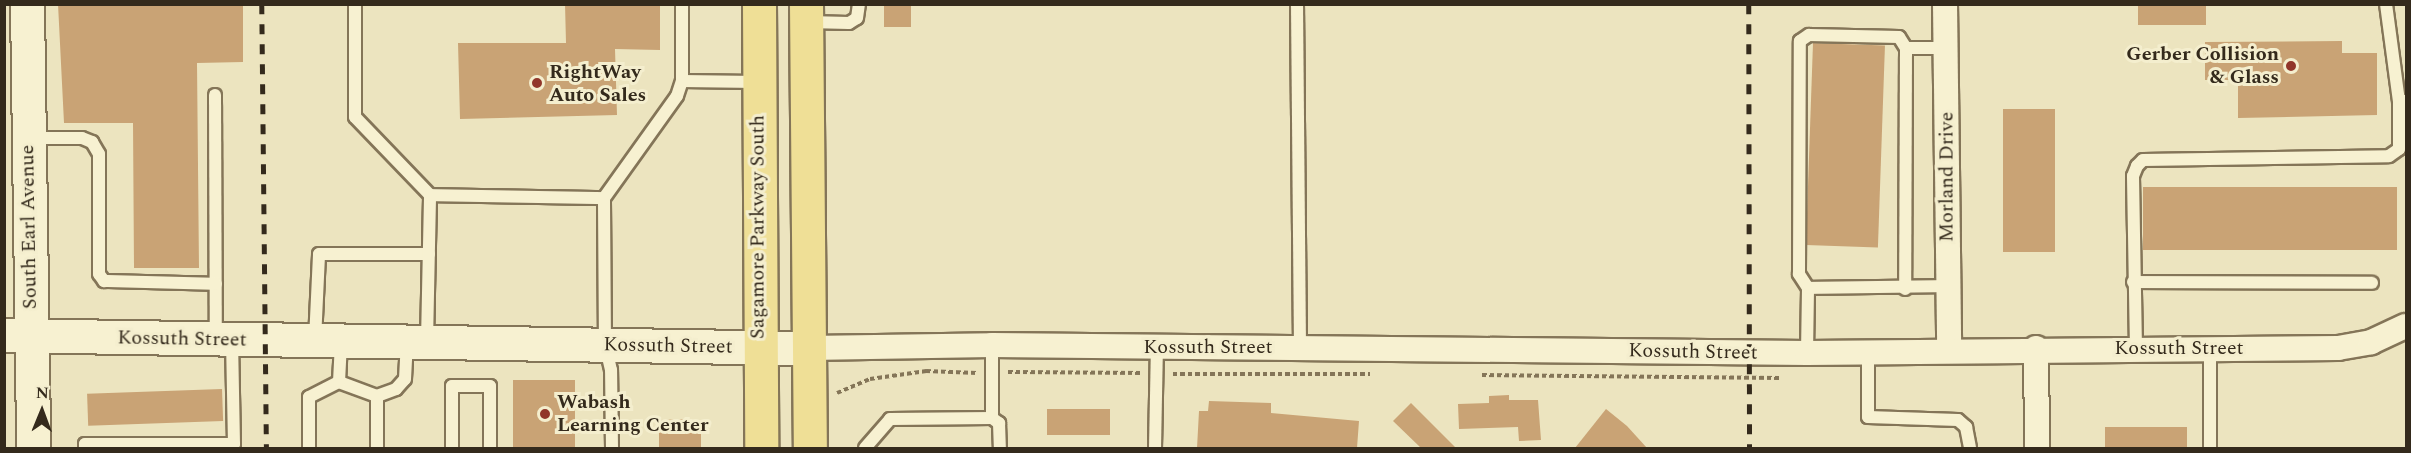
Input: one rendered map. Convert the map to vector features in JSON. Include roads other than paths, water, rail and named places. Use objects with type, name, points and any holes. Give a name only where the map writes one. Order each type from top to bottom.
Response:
[{"type":"main road","name":"Sagamore Parkway South","points":[[759,4],[758,347],[761,448]]},
{"type":"main road","points":[[806,13],[810,448]]},
{"type":"street","name":"South Earl Avenue","points":[[27,4],[27,138],[18,335],[33,448]]},
{"type":"street","name":"Morland Drive","points":[[1945,4],[1948,349]]},
{"type":"street","name":"Kossuth Street","points":[[18,335],[328,342],[809,348],[992,345],[1807,353],[2036,348],[2338,348],[2371,342],[2406,326]]},
{"type":"street","points":[[2036,348],[2037,448]]},
{"type":"lane","points":[[309,448],[309,397],[339,382],[377,396],[396,389],[405,379],[417,343],[429,254],[430,195],[355,117],[355,4]]},
{"type":"lane","points":[[612,448],[611,370],[605,345],[604,198],[677,96],[682,81],[682,4]]},
{"type":"lane","points":[[806,13],[849,23],[857,18],[859,4]]},
{"type":"lane","points":[[1297,4],[1300,347]]},
{"type":"lane","points":[[2136,349],[2133,282],[2133,176],[2144,160],[2390,156],[2399,149],[2403,101],[2386,4]]},
{"type":"lane","points":[[1807,353],[1808,288],[1799,274],[1800,41],[1809,35],[1899,37],[1906,48],[1905,290]]},
{"type":"lane","points":[[1906,48],[1946,48]]},
{"type":"lane","points":[[682,81],[759,82]]},
{"type":"lane","points":[[85,448],[85,444],[234,444],[216,284],[215,95]]},
{"type":"lane","points":[[27,138],[92,142],[99,154],[99,274],[104,281],[118,285],[216,284]]},
{"type":"lane","points":[[430,195],[604,198]]},
{"type":"lane","points":[[339,382],[328,342],[319,254],[429,254]]},
{"type":"lane","points":[[2133,282],[2372,283]]},
{"type":"lane","points":[[1808,288],[1905,290],[1947,286]]},
{"type":"lane","points":[[992,345],[992,418]]},
{"type":"lane","points":[[1155,448],[1157,347]]},
{"type":"lane","points":[[2210,348],[2210,448]]},
{"type":"lane","points":[[1868,352],[1868,417],[1958,420],[1966,427],[1970,448]]},
{"type":"lane","points":[[452,448],[452,386],[490,386],[490,448]]},
{"type":"lane","points":[[376,448],[377,396]]},
{"type":"lane","points":[[865,448],[890,419],[992,418],[999,423],[1000,448]]},
{"type":"railway","points":[[262,4],[267,448]]},
{"type":"railway","points":[[1749,4],[1750,448]]},
{"type":"place","name":"Gerber Collision & Glass","points":[[2291,66]]},
{"type":"place","name":"RightWay Auto Sales","points":[[537,83]]},
{"type":"place","name":"Wabash Learning Center","points":[[545,414]]}]
